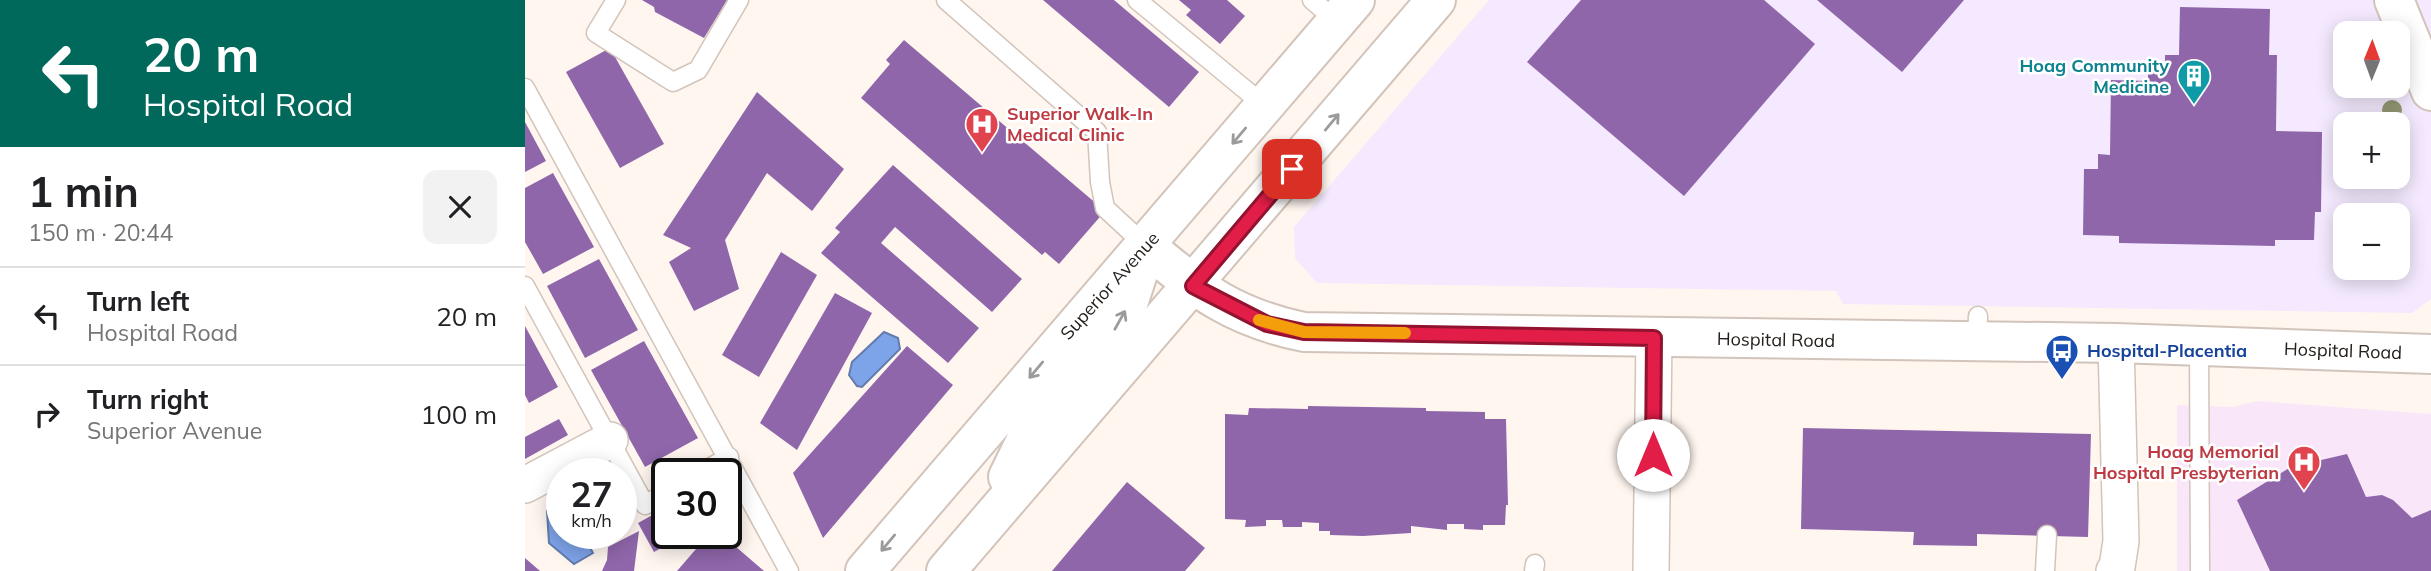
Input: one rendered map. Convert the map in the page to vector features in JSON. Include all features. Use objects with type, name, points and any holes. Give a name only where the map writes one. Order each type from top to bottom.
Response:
[{"type":"main road","points":[[946,571],[1436,0]]},
{"type":"main road","points":[[2394,0],[2428,78]]},
{"type":"main road","name":"Superior Avenue","points":[[865,571],[1265,106],[1334,7]]},
{"type":"main road","name":"Hospital Road","points":[[1146,246],[1193,286],[1267,324],[1304,332],[1654,338],[1978,329],[2116,343],[2431,354]]},
{"type":"main road","points":[[991,519],[1016,458],[1048,405],[1122,322],[1146,246]]},
{"type":"street","points":[[1651,571],[1654,338]]},
{"type":"street","points":[[2114,571],[2120,541],[2116,343]]},
{"type":"street","points":[[525,485],[610,440]]},
{"type":"lane","points":[[616,0],[596,33],[673,82],[698,70],[739,0]]},
{"type":"lane","points":[[946,0],[1097,132],[1100,182],[1105,208],[1146,246]]},
{"type":"lane","points":[[1137,0],[1265,106]]},
{"type":"lane","points":[[525,88],[789,571]]},
{"type":"lane","points":[[525,286],[645,505],[651,501]]},
{"type":"lane","points":[[2199,347],[2200,571]]},
{"type":"lane","points":[[2045,571],[2047,535]]},
{"type":"shaded area","points":[[1489,0],[2431,0],[2431,299],[2412,313],[1843,304],[1836,291],[1317,283],[1295,258],[1294,227]]},
{"type":"shaded area","name":"Hoag Memorial Hospital Presbyterian","points":[[2257,401],[2431,414],[2431,571],[2177,571],[2177,405],[2233,407]]},
{"type":"water","points":[[884,332],[898,338],[900,349],[862,387],[857,386],[849,375],[852,362]]},
{"type":"water","points":[[556,549],[591,549],[593,553],[574,564]]},
{"type":"building","points":[[642,0],[727,0],[704,38],[655,12],[654,7]]},
{"type":"building","points":[[1043,0],[1114,0],[1199,72],[1169,107]]},
{"type":"building","points":[[1179,0],[1227,0],[1245,16],[1220,44],[1186,15],[1191,10]]},
{"type":"building","points":[[1581,0],[1764,0],[1815,44],[1684,196],[1527,62]]},
{"type":"building","points":[[1817,0],[1964,0],[1902,72]]},
{"type":"building","name":"Hoag Community Medicine","points":[[2180,7],[2270,9],[2269,55],[2277,55],[2276,131],[2322,132],[2321,212],[2315,212],[2314,240],[2275,240],[2275,246],[2119,243],[2119,236],[2083,235],[2084,169],[2098,169],[2098,154],[2110,155],[2111,80],[2148,81],[2148,70],[2165,70],[2165,55],[2179,55]]},
{"type":"building","name":"Superior Walk-In Medical Clinic","points":[[904,40],[1105,211],[1059,264],[1045,252],[1042,255],[861,98],[890,64],[886,60]]},
{"type":"building","points":[[610,48],[664,144],[620,168],[566,72]]},
{"type":"building","points":[[757,92],[844,169],[812,211],[767,173],[725,240],[739,289],[694,311],[669,262],[691,248],[663,235]]},
{"type":"building","points":[[525,122],[546,161],[525,172]]},
{"type":"building","points":[[893,165],[1022,279],[992,312],[895,227],[881,243],[979,328],[948,363],[821,253],[840,232],[835,228]]},
{"type":"building","points":[[553,173],[594,247],[543,274],[525,242],[525,188]]},
{"type":"building","points":[[781,252],[817,275],[759,377],[722,355]]},
{"type":"building","points":[[599,259],[638,330],[585,358],[547,286]]},
{"type":"building","points":[[835,293],[872,313],[797,450],[760,423]]},
{"type":"building","points":[[525,326],[558,387],[529,403],[525,395]]},
{"type":"building","points":[[644,341],[698,438],[661,458],[651,458],[651,464],[645,467],[591,370]]},
{"type":"building","points":[[907,346],[953,385],[823,538],[793,473]]},
{"type":"building","points":[[1308,406],[1426,408],[1426,411],[1485,412],[1485,419],[1506,419],[1508,505],[1505,525],[1483,525],[1483,530],[1464,529],[1464,524],[1447,524],[1447,530],[1411,526],[1411,533],[1363,536],[1330,535],[1330,531],[1319,531],[1319,523],[1302,522],[1302,527],[1283,527],[1282,520],[1266,520],[1266,526],[1245,527],[1246,520],[1225,519],[1225,414],[1248,415],[1249,408],[1308,409]]},
{"type":"building","points":[[559,419],[568,435],[525,459],[525,437]]},
{"type":"building","points":[[1803,428],[2091,434],[2088,537],[1977,534],[1977,546],[1913,545],[1914,532],[1801,529]]},
{"type":"building","points":[[2347,454],[2366,497],[2382,495],[2393,500],[2412,518],[2431,510],[2431,571],[2270,571],[2237,500],[2291,467]]},
{"type":"building","points":[[1127,482],[1205,548],[1185,571],[1052,571]]},
{"type":"building","points":[[651,516],[651,547],[638,523]]},
{"type":"building","points":[[608,549],[637,549],[634,571],[602,571]]},
{"type":"building","points":[[696,549],[738,549],[764,571],[677,571]]},
{"type":"building","points":[[525,558],[540,571],[525,571]]},
{"type":"slow traffic","points":[[1259,320],[1304,332],[1405,333]]},
{"type":"place","name":"Hoag Community Medicine","points":[[2194,106]]},
{"type":"place","name":"Superior Walk-In Medical Clinic","points":[[982,154]]},
{"type":"place","name":"Hospital-Placentia","points":[[2062,381]]},
{"type":"place","name":"Hoag Memorial Hospital Presbyterian","points":[[2304,492]]},
{"type":"route","points":[[1292,169],[1193,286],[1235,310],[1267,324],[1304,332],[1654,338],[1653,455]]}]
